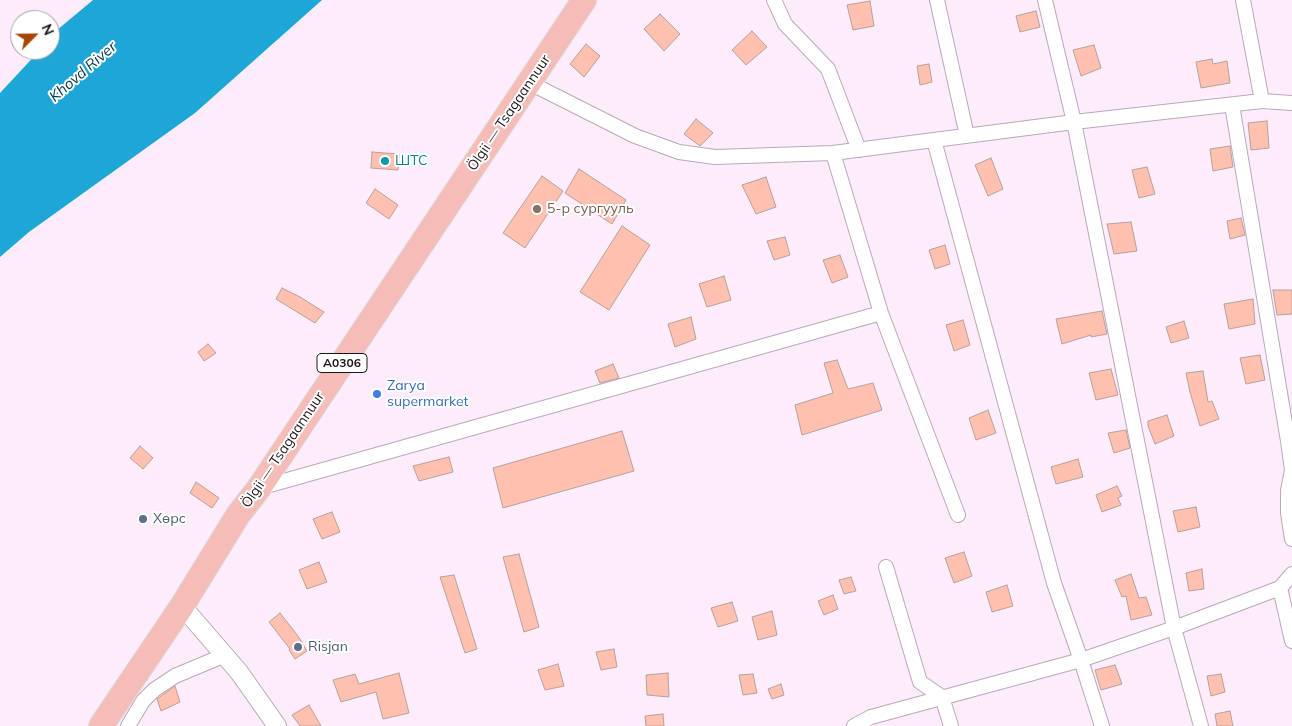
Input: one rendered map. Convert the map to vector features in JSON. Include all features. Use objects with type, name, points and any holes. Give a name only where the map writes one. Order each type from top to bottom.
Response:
[{"type":"highway","name":"Ölgii — Tsagaannuur","points":[[101,726],[182,606],[238,515],[259,488],[584,0]]},
{"type":"street","points":[[774,0],[785,24],[828,69],[860,150]]},
{"type":"street","points":[[937,0],[966,136]]},
{"type":"street","points":[[1045,0],[1074,122],[1174,628],[1201,726]]},
{"type":"street","points":[[1243,0],[1262,100]]},
{"type":"street","points":[[530,83],[635,136],[679,152],[715,157],[833,153],[1262,100],[1292,102]]},
{"type":"street","points":[[1232,105],[1292,470],[1288,491],[1288,513],[1292,539]]},
{"type":"street","points":[[934,140],[1054,583],[1102,726]]},
{"type":"street","points":[[833,153],[881,313],[958,515]]},
{"type":"street","points":[[259,488],[881,313]]},
{"type":"street","points":[[886,567],[920,682],[942,697],[952,726]]},
{"type":"street","points":[[854,726],[942,697],[1081,660],[1174,628],[1280,588],[1292,574]]},
{"type":"street","points":[[1280,588],[1292,641]]},
{"type":"street","points":[[182,606],[239,672],[276,726]]},
{"type":"street","points":[[128,726],[143,701],[154,690],[175,676],[225,655]]},
{"type":"water","name":"Khovd River","points":[[93,0],[322,0],[195,113],[29,232],[0,257],[0,93],[31,60],[60,60],[60,28]]},
{"type":"building","points":[[870,1],[874,26],[853,30],[847,5]]},
{"type":"building","points":[[1036,11],[1040,27],[1020,32],[1016,16]]},
{"type":"building","points":[[660,14],[680,34],[664,51],[644,29]]},
{"type":"building","points":[[752,31],[767,47],[746,65],[732,50]]},
{"type":"building","points":[[586,44],[600,56],[584,77],[570,64]]},
{"type":"building","points":[[1094,45],[1101,68],[1081,76],[1073,50]]},
{"type":"building","points":[[1212,59],[1213,64],[1227,61],[1230,83],[1201,88],[1196,62]]},
{"type":"building","points":[[929,64],[932,82],[920,85],[917,66]]},
{"type":"building","points":[[696,119],[713,133],[700,146],[684,134]]},
{"type":"building","points":[[1267,121],[1269,148],[1251,150],[1248,123]]},
{"type":"building","points":[[1230,146],[1233,167],[1213,171],[1210,149]]},
{"type":"building","name":"ШТС","points":[[372,152],[399,154],[398,170],[371,168]]},
{"type":"building","points":[[991,158],[1003,189],[988,196],[975,165]]},
{"type":"building","points":[[1147,167],[1155,194],[1139,198],[1132,170]]},
{"type":"building","points":[[579,169],[626,200],[612,224],[565,193]]},
{"type":"building","points":[[542,176],[563,191],[525,248],[503,233]]},
{"type":"building","points":[[766,177],[776,207],[756,214],[742,185]]},
{"type":"building","points":[[375,189],[398,205],[389,219],[366,203]]},
{"type":"building","points":[[1241,218],[1245,235],[1230,239],[1227,221]]},
{"type":"building","points":[[1131,222],[1137,251],[1114,254],[1107,224]]},
{"type":"building","points":[[622,226],[650,245],[609,310],[580,292]]},
{"type":"building","points":[[785,237],[790,255],[774,260],[767,241]]},
{"type":"building","points":[[945,245],[950,264],[935,269],[929,250]]},
{"type":"building","points":[[840,255],[848,277],[832,283],[823,260]]},
{"type":"building","points":[[724,276],[731,300],[707,307],[699,284]]},
{"type":"building","points":[[282,288],[324,312],[315,323],[276,299]]},
{"type":"building","points":[[1273,290],[1292,290],[1292,314],[1277,315]]},
{"type":"building","points":[[1253,299],[1255,324],[1229,329],[1224,304]]},
{"type":"building","points":[[1102,311],[1107,334],[1091,337],[1091,335],[1062,344],[1056,319]]},
{"type":"building","points":[[691,317],[696,339],[675,347],[668,324]]},
{"type":"building","points":[[963,320],[970,345],[954,351],[946,325]]},
{"type":"building","points":[[1184,321],[1189,338],[1171,343],[1166,327]]},
{"type":"building","points":[[208,344],[216,353],[204,361],[198,352]]},
{"type":"building","points":[[1260,355],[1265,380],[1246,384],[1240,358]]},
{"type":"building","points":[[837,360],[848,389],[873,383],[882,410],[802,435],[795,405],[833,393],[824,363]]},
{"type":"building","points":[[613,364],[619,378],[600,383],[595,371]]},
{"type":"building","points":[[1111,369],[1118,395],[1096,400],[1089,373]]},
{"type":"building","points":[[1203,371],[1208,402],[1212,401],[1219,419],[1200,426],[1186,373]]},
{"type":"building","points":[[988,410],[996,433],[976,440],[969,418]]},
{"type":"building","points":[[1167,415],[1174,436],[1155,444],[1148,421]]},
{"type":"building","points":[[1126,430],[1130,448],[1114,453],[1108,433]]},
{"type":"building","points":[[622,431],[634,471],[503,508],[493,468]]},
{"type":"building","points":[[140,446],[153,458],[143,469],[130,458]]},
{"type":"building","points":[[449,457],[453,472],[419,481],[413,466]]},
{"type":"building","points":[[1078,459],[1083,477],[1056,484],[1051,467]]},
{"type":"building","points":[[196,482],[219,498],[212,508],[190,493]]},
{"type":"building","points":[[1117,486],[1122,496],[1118,498],[1121,505],[1102,512],[1096,495]]},
{"type":"building","points":[[1196,507],[1200,527],[1178,532],[1173,511]]},
{"type":"building","points":[[332,512],[340,532],[322,539],[313,519]]},
{"type":"building","points":[[964,552],[972,576],[954,583],[945,558]]},
{"type":"building","points":[[519,554],[539,627],[524,632],[503,557]]},
{"type":"building","points":[[319,562],[327,582],[307,589],[299,570]]},
{"type":"building","points":[[1202,569],[1204,589],[1189,591],[1186,573]]},
{"type":"building","points":[[1131,574],[1139,598],[1146,597],[1152,615],[1131,620],[1126,596],[1122,597],[1115,580]]},
{"type":"building","points":[[454,575],[477,649],[465,653],[440,577]]},
{"type":"building","points":[[851,577],[856,591],[844,594],[839,580]]},
{"type":"building","points":[[1007,585],[1013,606],[992,612],[986,592]]},
{"type":"building","points":[[833,595],[838,609],[824,615],[818,601]]},
{"type":"building","points":[[732,602],[738,621],[718,627],[711,608]]},
{"type":"building","points":[[772,611],[777,635],[758,640],[752,617]]},
{"type":"building","points":[[280,613],[307,651],[295,659],[290,649],[269,622]]},
{"type":"building","points":[[614,649],[617,667],[601,670],[596,652]]},
{"type":"building","points":[[558,664],[564,686],[545,690],[538,670]]},
{"type":"building","points":[[1115,665],[1122,684],[1101,690],[1095,670]]},
{"type":"building","points":[[399,673],[409,713],[383,719],[376,692],[341,702],[333,680],[355,674],[359,684]]},
{"type":"building","points":[[668,673],[669,697],[647,695],[646,675]]},
{"type":"building","points":[[753,674],[757,693],[743,695],[739,675]]},
{"type":"building","points":[[1221,674],[1225,692],[1211,696],[1207,676]]},
{"type":"building","points":[[781,684],[784,695],[772,699],[768,689]]},
{"type":"building","points":[[175,686],[180,702],[161,711],[157,699]]},
{"type":"building","points":[[309,705],[321,726],[300,726],[292,715]]},
{"type":"building","points":[[1230,711],[1233,726],[1217,726],[1215,714]]},
{"type":"building","points":[[663,714],[664,726],[646,726],[645,716]]},
{"type":"place","name":"ШТС","points":[[385,161]]},
{"type":"place","name":"5-р сургууль","points":[[537,209]]},
{"type":"place","name":"Zarya supermarket","points":[[377,394]]},
{"type":"place","name":"Хөрс","points":[[143,519]]},
{"type":"place","name":"Risjan","points":[[298,647]]}]
